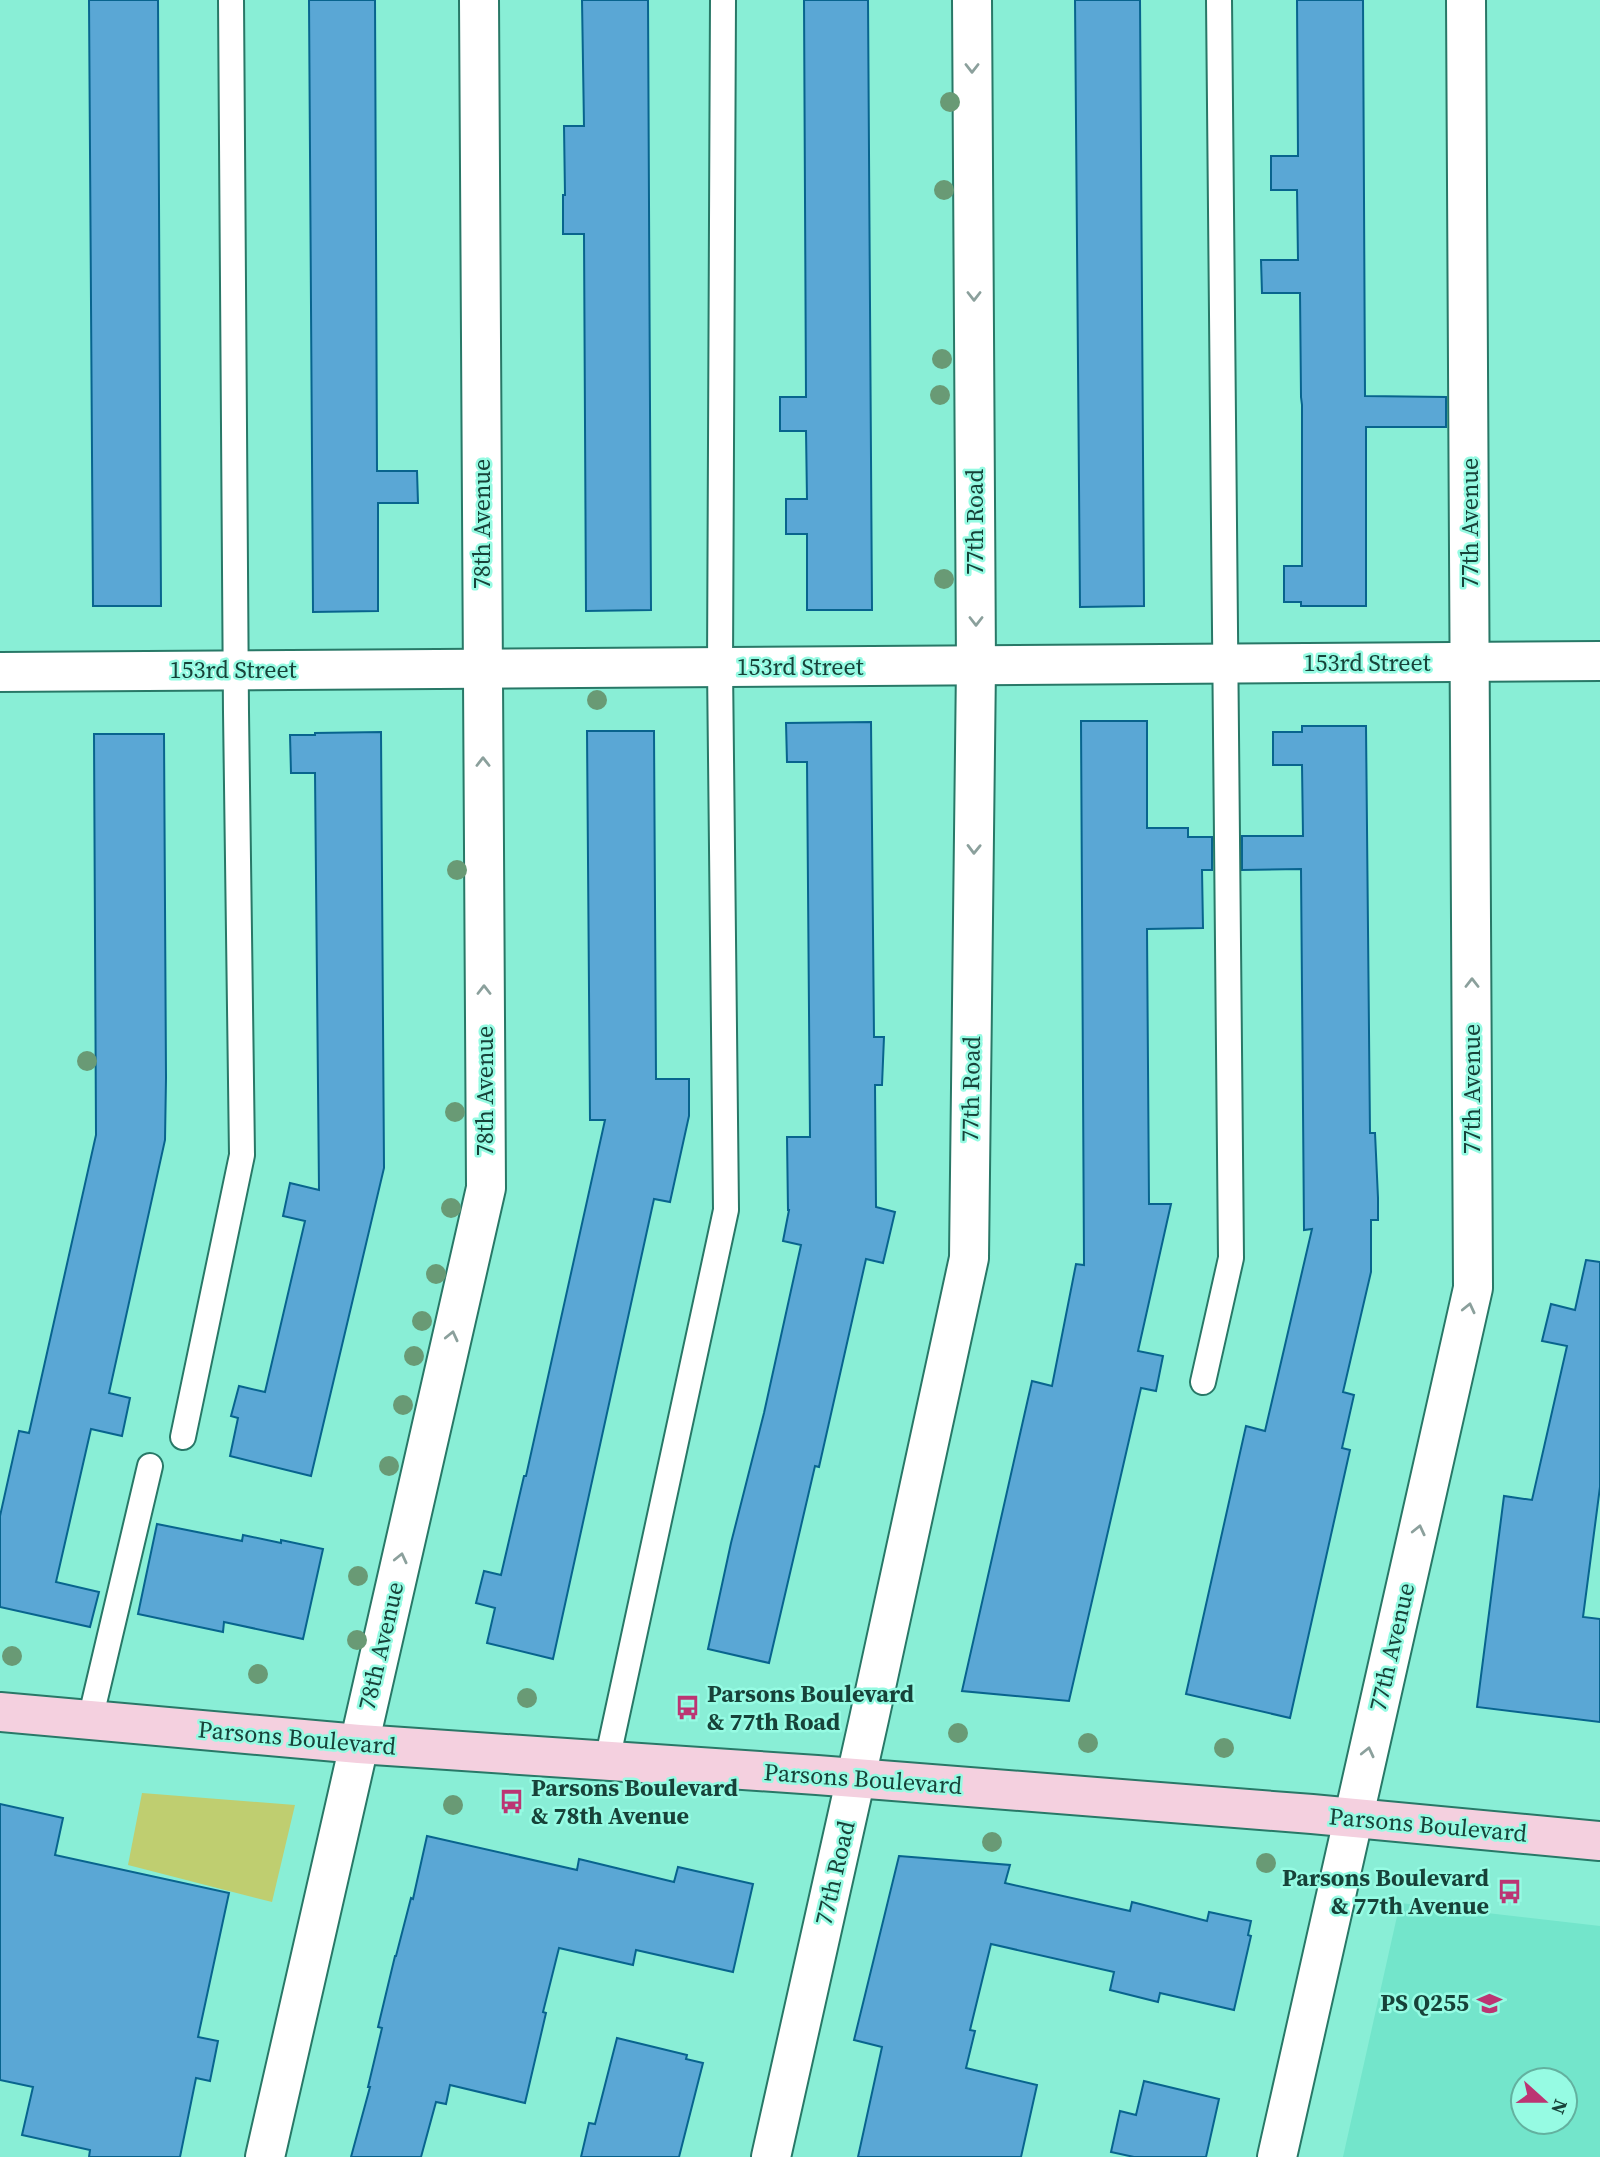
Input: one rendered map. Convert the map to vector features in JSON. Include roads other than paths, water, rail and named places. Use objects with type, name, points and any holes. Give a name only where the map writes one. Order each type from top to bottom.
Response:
[{"type":"main road","name":"Parsons Boulevard","points":[[0,1712],[359,1744],[856,1778],[1354,1818],[1600,1841]]},
{"type":"street","name":"78th Avenue","points":[[265,2157],[486,1188],[479,0]]},
{"type":"street","name":"77th Road","points":[[771,2157],[970,1258],[976,665],[972,0]]},
{"type":"street","name":"77th Avenue","points":[[1277,2157],[1473,1288],[1466,0]]},
{"type":"street","name":"153rd Street","points":[[0,672],[1600,662]]},
{"type":"lane","points":[[183,1437],[242,1155],[231,0]]},
{"type":"lane","points":[[607,1761],[726,1210],[720,667],[723,0]]},
{"type":"lane","points":[[1202,1382],[1231,1258],[1219,0]]},
{"type":"lane","points":[[90,1720],[150,1466]]},
{"type":"place","name":"Parsons Boulevard & 77th Road","points":[[687,1708]]},
{"type":"place","name":"Parsons Boulevard & 78th Avenue","points":[[511,1802]]},
{"type":"place","name":"Parsons Boulevard & 77th Avenue","points":[[1509,1892]]},
{"type":"place","name":"PS Q255","points":[[1489,2003]]}]
